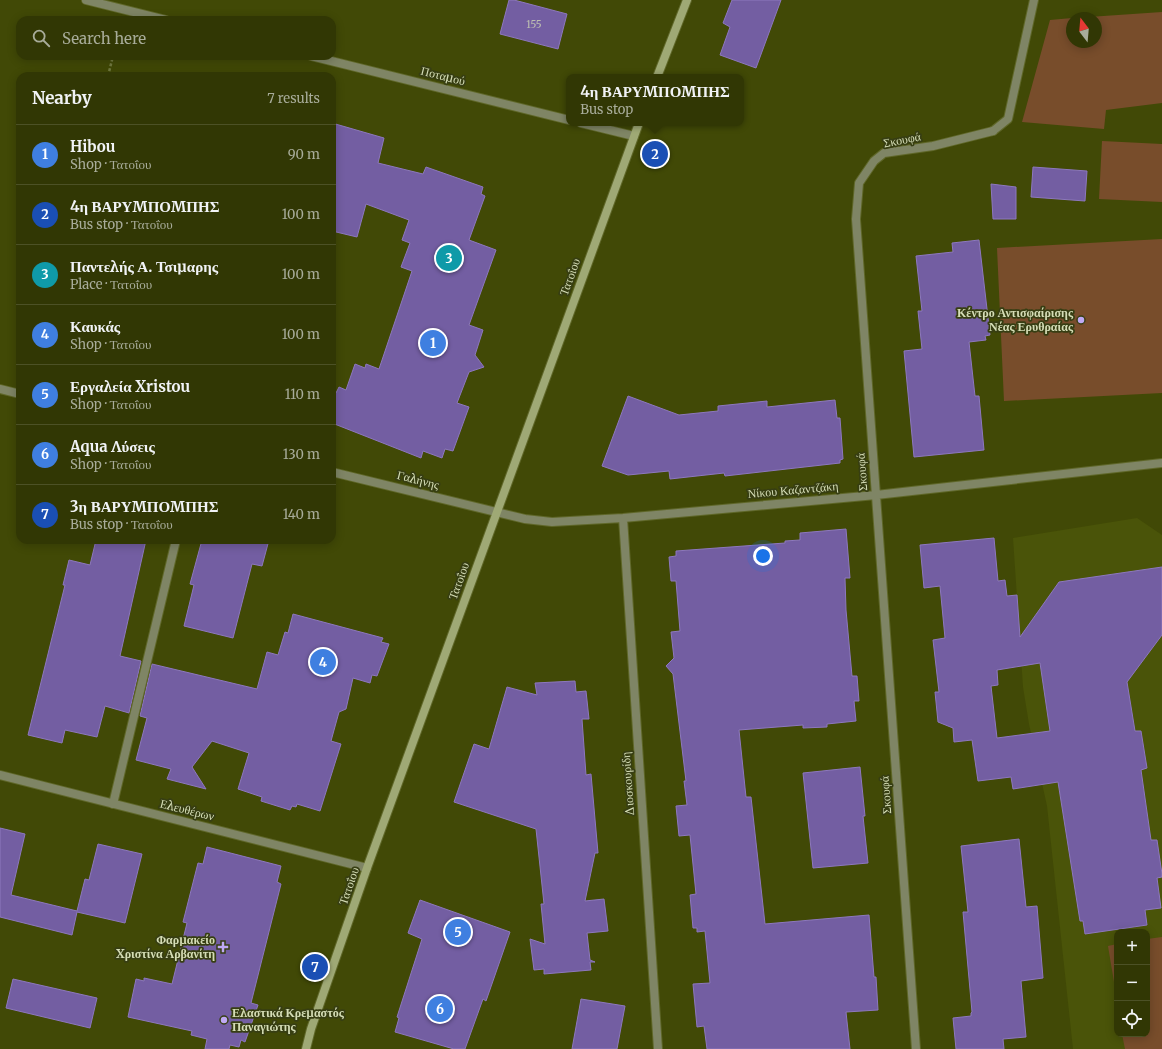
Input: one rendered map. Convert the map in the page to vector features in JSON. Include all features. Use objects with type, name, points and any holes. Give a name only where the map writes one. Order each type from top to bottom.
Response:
[{"type":"main road","points":[[658,74],[687,0]]},
{"type":"main road","name":"Τατοΐου","points":[[306,1049],[311,1029],[368,868],[639,126]]},
{"type":"street","points":[[86,0],[150,16]]},
{"type":"street","name":"Σκουφά","points":[[916,1049],[856,219],[859,183],[874,161],[884,153],[933,146],[993,131],[1008,119],[1034,0]]},
{"type":"street","name":"Ποταμού","points":[[327,60],[566,119]]},
{"type":"street","points":[[593,126],[634,136]]},
{"type":"street","points":[[0,389],[16,393]]},
{"type":"street","name":"Νίκου Καζαντζάκη","points":[[498,512],[525,519],[552,522],[623,518],[876,495],[1162,463]]},
{"type":"street","name":"Γαλήνης","points":[[336,473],[498,512]]},
{"type":"street","name":"Διοσκουρίδη","points":[[623,518],[658,1049]]},
{"type":"street","points":[[113,804],[175,544]]},
{"type":"street","name":"Ελευθέρων","points":[[0,775],[368,868]]},
{"type":"path","points":[[109,72],[112,60]]},
{"type":"shaded area","points":[[1162,12],[1162,103],[1106,110],[1104,129],[1022,122],[1050,20],[1066,19],[1066,48],[1102,48],[1102,16]]},
{"type":"shaded area","points":[[1102,141],[1162,144],[1162,202],[1099,199]]},
{"type":"shaded area","name":"Κέντρο Αντισφαίρισης Νέας Ερυθραίας","points":[[1162,239],[1162,393],[1004,401],[997,248]]},
{"type":"shaded area","points":[[1137,518],[1162,535],[1162,1049],[1073,1049],[1047,806],[1029,724],[1023,687],[1013,538]]},
{"type":"shaded area","points":[[1162,937],[1162,1049],[1125,1049],[1123,1037],[1150,1037],[1150,939]]},
{"type":"shaded area","points":[[1114,945],[1114,982],[1108,946]]},
{"type":"building","points":[[509,0],[567,14],[558,49],[500,34]]},
{"type":"building","points":[[732,0],[781,0],[756,68],[720,55],[730,27],[723,23]]},
{"type":"building","points":[[336,124],[384,138],[378,163],[423,174],[426,167],[483,187],[481,194],[485,196],[469,240],[496,250],[469,325],[483,330],[475,355],[484,367],[469,372],[457,403],[469,407],[453,451],[445,449],[442,458],[423,451],[421,458],[336,425],[336,393],[339,387],[346,390],[355,364],[365,368],[366,364],[379,369],[412,271],[401,267],[410,243],[402,240],[409,220],[366,204],[357,237],[336,232]]},
{"type":"building","points":[[1033,167],[1087,171],[1085,201],[1031,197]]},
{"type":"building","points":[[991,184],[1016,187],[1016,219],[993,219]]},
{"type":"building","points":[[979,240],[990,335],[985,336],[986,340],[969,342],[975,396],[979,396],[984,450],[914,457],[904,351],[922,349],[918,311],[922,311],[916,256],[953,252],[952,243]]},
{"type":"building","points":[[628,396],[679,415],[718,411],[718,406],[767,401],[767,407],[835,400],[837,418],[840,418],[843,459],[840,460],[840,463],[725,476],[724,473],[670,479],[669,471],[628,475],[602,466]]},
{"type":"building","points":[[846,529],[850,578],[845,578],[846,610],[852,676],[857,676],[859,701],[854,701],[856,721],[827,724],[827,727],[803,728],[803,725],[739,730],[746,797],[751,797],[765,924],[869,915],[878,1010],[846,1012],[850,1049],[707,1049],[704,1026],[697,1027],[693,984],[710,983],[705,931],[697,932],[697,928],[693,928],[690,895],[696,894],[690,835],[679,836],[676,806],[687,805],[684,781],[686,781],[673,674],[666,666],[674,658],[671,632],[680,631],[676,581],[671,581],[669,557],[676,556],[676,551],[785,543],[785,541],[800,540],[800,533]]},
{"type":"building","points":[[994,538],[998,581],[1005,580],[1007,596],[1017,595],[1020,637],[1059,582],[1162,567],[1162,635],[1127,682],[1135,731],[1141,731],[1147,768],[1141,770],[1151,840],[1157,840],[1162,874],[1162,877],[1157,878],[1161,908],[1145,910],[1147,925],[1085,934],[1083,921],[1080,921],[1058,782],[1013,789],[1011,777],[978,781],[972,740],[954,742],[953,728],[938,722],[935,692],[939,692],[933,640],[945,638],[940,586],[924,588],[920,545]],"holes":[[[1040,663],[1050,731],[997,738],[991,686],[998,685],[997,670]]]},
{"type":"building","points":[[95,544],[145,544],[120,656],[141,661],[129,713],[105,706],[97,737],[65,730],[62,743],[28,735],[65,585],[63,585],[69,560],[90,565]]},
{"type":"building","points":[[201,544],[268,544],[262,566],[252,564],[233,638],[184,626],[194,585],[190,584]]},
{"type":"building","points":[[293,614],[383,638],[381,642],[389,644],[377,676],[372,675],[370,683],[353,678],[346,709],[339,712],[331,741],[341,744],[320,811],[297,804],[296,807],[292,806],[290,810],[261,801],[262,797],[238,789],[249,753],[212,741],[192,767],[206,789],[167,779],[171,769],[136,760],[147,718],[140,716],[152,664],[257,689],[267,652],[278,655],[285,632],[288,633]]},
{"type":"building","points":[[575,681],[576,692],[586,691],[589,719],[582,719],[586,775],[591,774],[598,853],[595,853],[585,901],[604,899],[608,931],[587,933],[590,960],[595,962],[590,962],[591,970],[544,974],[544,969],[534,970],[530,939],[545,944],[541,904],[544,904],[536,829],[454,802],[474,744],[489,749],[507,687],[537,695],[535,683]]},
{"type":"building","points":[[860,767],[868,863],[813,868],[803,773]]},
{"type":"building","points":[[0,828],[25,834],[11,895],[77,911],[85,879],[89,880],[98,844],[142,854],[125,923],[77,912],[72,935],[0,917]]},
{"type":"building","points":[[1019,839],[1026,907],[1037,906],[1043,978],[1021,981],[1026,1037],[1003,1039],[1004,1049],[956,1049],[953,1018],[971,1016],[972,1012],[963,912],[968,912],[961,846]]},
{"type":"building","points":[[207,847],[281,866],[277,882],[281,884],[251,1003],[258,1005],[245,1042],[241,1040],[239,1047],[230,1045],[229,1049],[205,1049],[207,1039],[191,1035],[192,1031],[128,1017],[136,979],[144,981],[144,978],[172,984],[187,923],[183,922],[198,863],[203,864]]},
{"type":"building","points":[[420,900],[510,932],[486,1001],[483,999],[465,1049],[454,1049],[395,1032],[399,1018],[397,1017],[422,939],[408,933]]},
{"type":"building","points":[[13,979],[97,998],[90,1028],[6,1008]]},
{"type":"building","points":[[581,999],[625,1006],[617,1049],[572,1049]]},
{"type":"place","name":"4η ΒΑΡΥΜΠΟΜΠΗΣ","points":[[655,154]]},
{"type":"place","name":"Παντελής Α. Τσιμαρης","points":[[449,258]]},
{"type":"place","name":"Κέντρο Αντισφαίρισης Νέας Ερυθραίας","points":[[1081,320]]},
{"type":"place","name":"Hibou","points":[[433,343]]},
{"type":"place","name":"Καυκάς","points":[[323,662]]},
{"type":"place","name":"Εργαλεία Xristou","points":[[458,932]]},
{"type":"place","name":"Φαρμακείο Χριστίνα Αρβανίτη","points":[[223,947]]},
{"type":"place","name":"3η ΒΑΡΥΜΠΟΜΠΗΣ","points":[[315,967]]},
{"type":"place","name":"Aqua Λύσεις","points":[[440,1009]]},
{"type":"place","name":"Ελαστικά Κρεμαστός Παναγιώτης","points":[[224,1020]]}]
